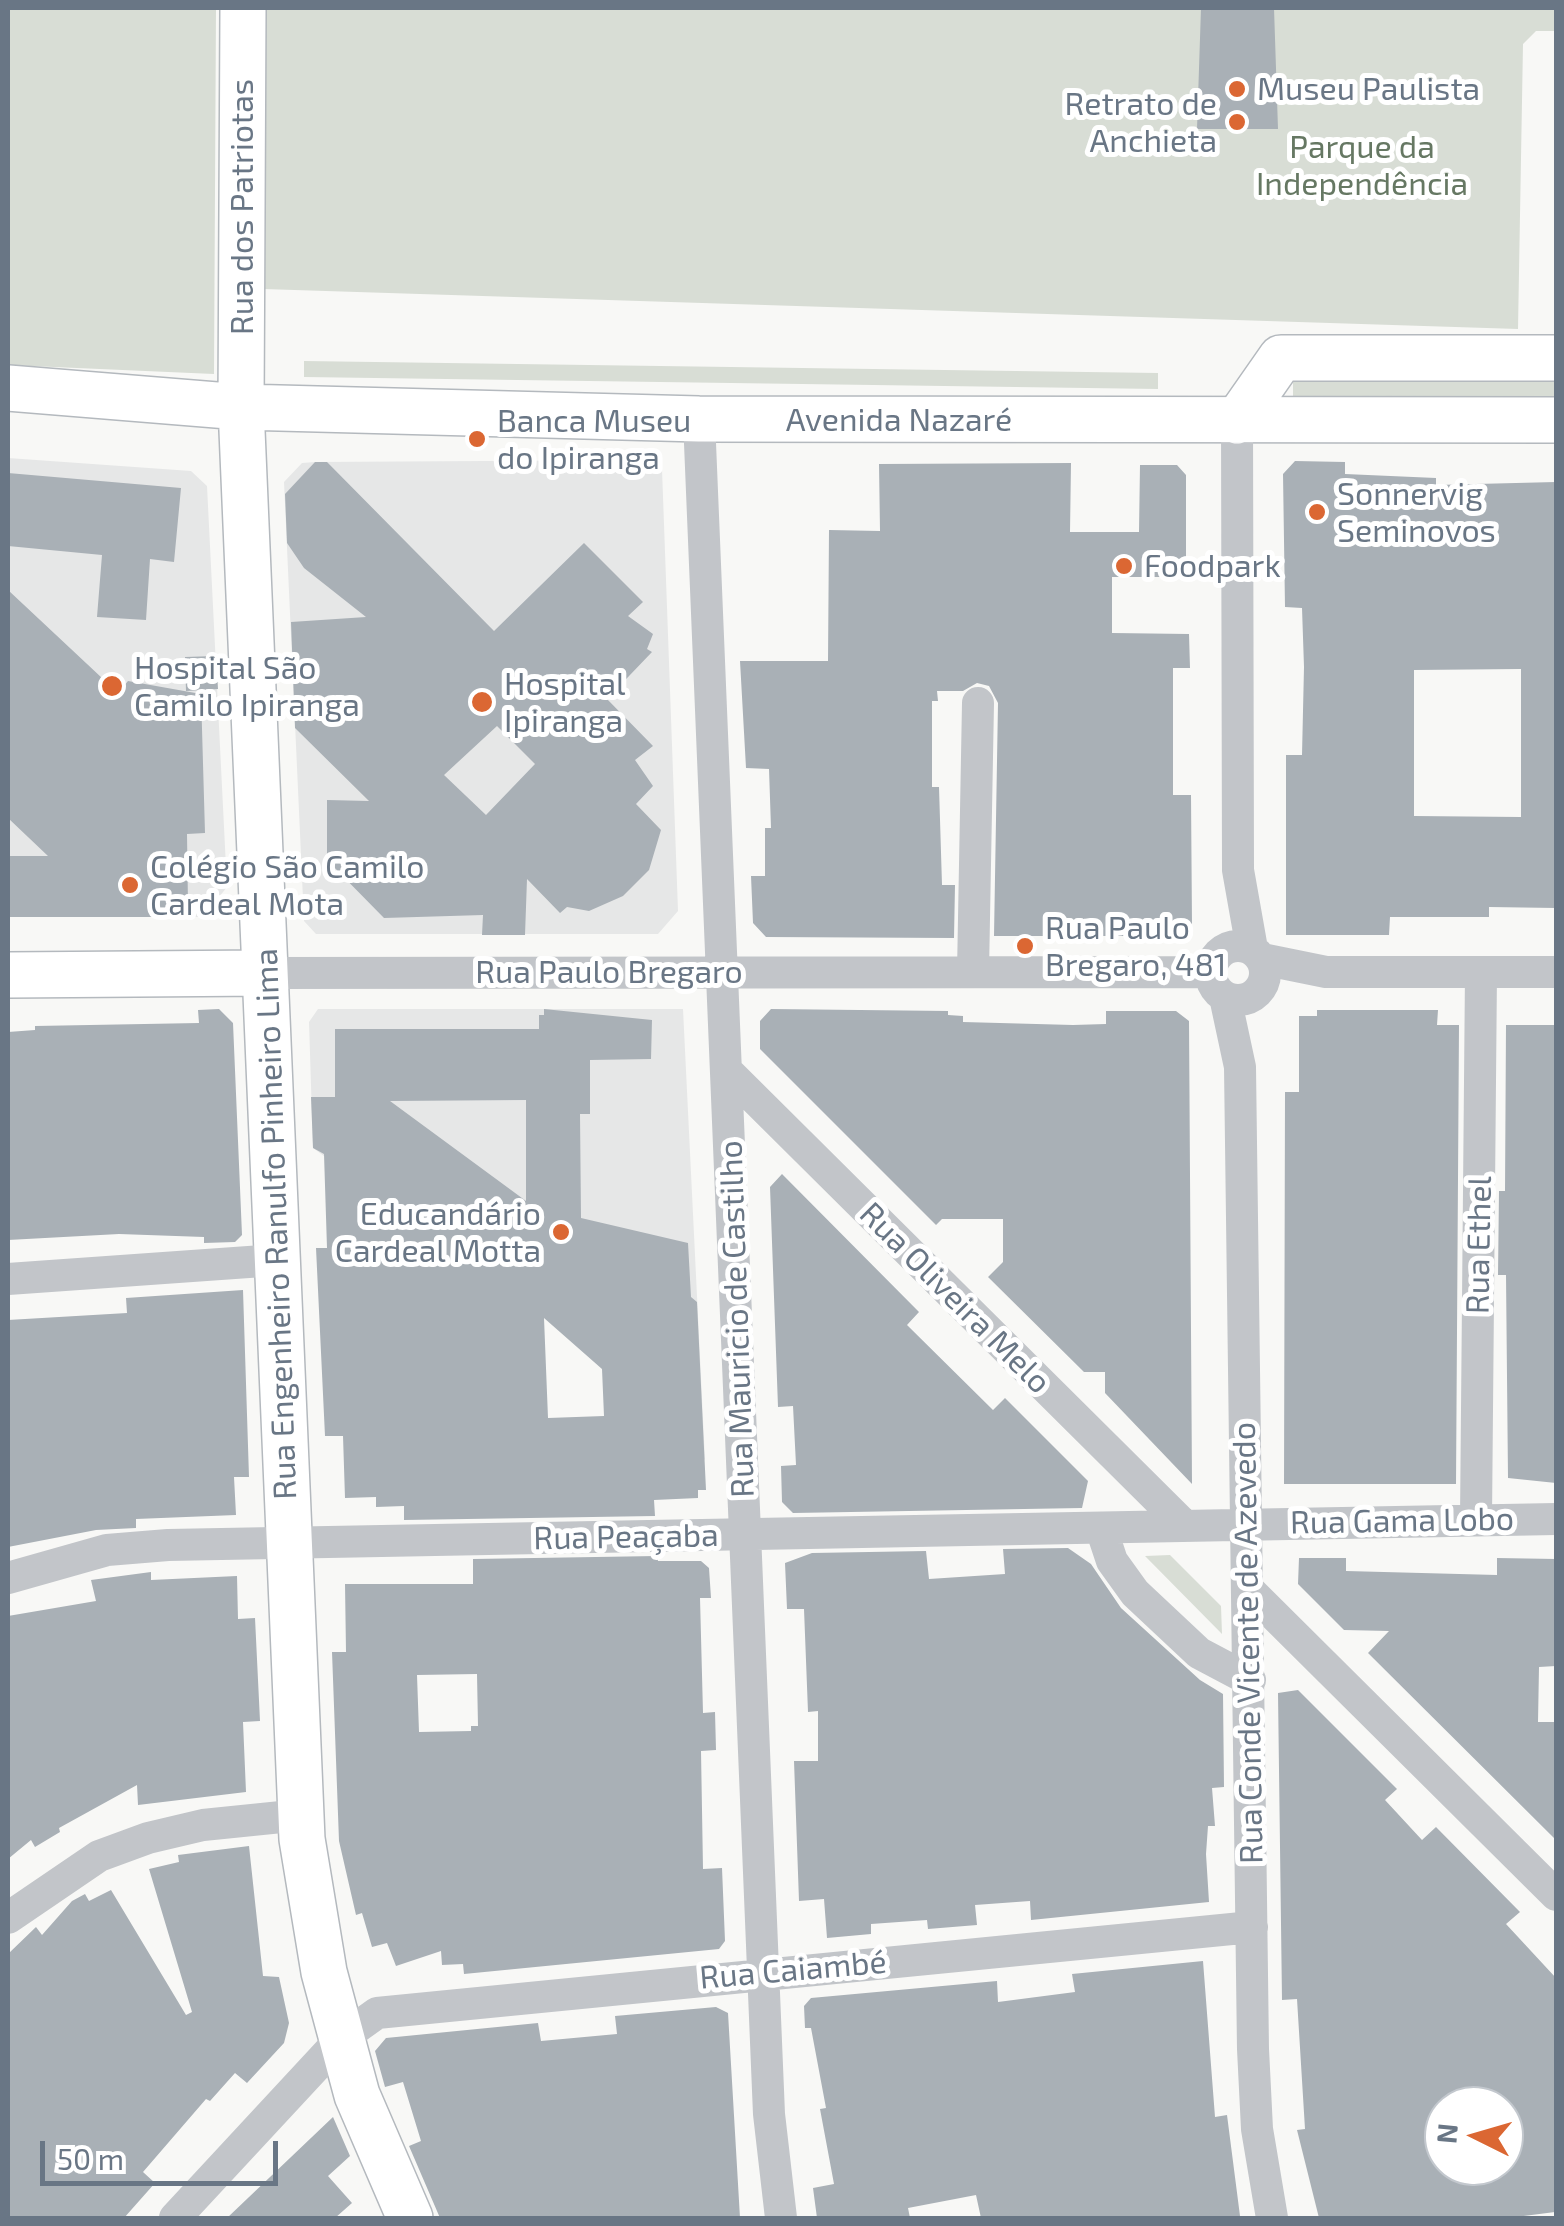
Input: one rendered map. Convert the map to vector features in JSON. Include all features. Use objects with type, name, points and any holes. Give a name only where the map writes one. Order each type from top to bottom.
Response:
[{"type":"main road","name":"Rua dos Patriotas","points":[[242,407],[243,8]]},
{"type":"main road","points":[[1237,420],[1281,358],[1556,358]]},
{"type":"main road","name":"Avenida Nazaré","points":[[8,388],[242,407],[699,419],[1556,420]]},
{"type":"main road","name":"Rua Engenheiro Ranulfo Pinheiro Lima","points":[[242,407],[300,1815],[324,1972],[357,2095],[410,2218]]},
{"type":"main road","name":"Rua Paulo Bregaro","points":[[8,975],[265,973]]},
{"type":"street","name":"Rua Mauricio de Castilho","points":[[699,419],[769,2114],[781,2218]]},
{"type":"street","name":"Rua Conde Vicente de Azevedo","points":[[1237,420],[1238,870],[1252,1928],[1257,2129],[1272,2218]]},
{"type":"street","points":[[974,972],[978,703]]},
{"type":"street","name":"Rua Ethel","points":[[1476,1519],[1482,972]]},
{"type":"street","name":"Rua Paulo Bregaro","points":[[265,973],[1556,972]]},
{"type":"street","name":"Rua Oliveira Melo","points":[[726,1070],[1185,1526]]},
{"type":"street","points":[[8,1279],[278,1260]]},
{"type":"street","name":"Rua Gama Lobo","points":[[1248,1523],[1556,1519]]},
{"type":"street","name":"Rua Peaçaba","points":[[8,1578],[107,1550],[1248,1523]]},
{"type":"street","points":[[1101,1528],[1121,1577],[1135,1593],[1199,1653],[1218,1667],[1250,1680]]},
{"type":"street","points":[[1250,1590],[1556,1895]]},
{"type":"street","points":[[8,1918],[100,1856],[148,1838],[203,1825],[300,1815]]},
{"type":"street","name":"Rua Caiambé","points":[[175,2218],[342,2038],[368,2016],[391,2010],[764,1972],[1252,1928]]},
{"type":"shaded area","name":"Hospital São Camilo Ipiranga","points":[[8,458],[191,471],[207,486],[227,887],[203,917],[8,916]]},
{"type":"shaded area","name":"Hospital Ipiranga","points":[[655,460],[662,469],[678,911],[658,934],[316,934],[304,921],[284,482],[302,463],[315,462]]},
{"type":"shaded area","name":"Educandário Cardeal Motta","points":[[318,1009],[683,1009],[705,1460],[535,1309],[313,1148],[309,1022]]},
{"type":"green space","points":[[8,8],[216,8],[214,374],[8,365]]},
{"type":"green space","name":"Parque da Independência","points":[[265,8],[1556,8],[1556,31],[1536,31],[1523,44],[1518,329],[263,289]]},
{"type":"green space","points":[[304,361],[1158,373],[1158,389],[304,377]]},
{"type":"green space","points":[[1293,381],[1556,381],[1556,397],[1293,397]]},
{"type":"green space","points":[[1170,1555],[1221,1606],[1222,1634],[1145,1556]]},
{"type":"building","name":"Museu Paulista","points":[[1201,8],[1274,8],[1278,129],[1197,129]]},
{"type":"building","points":[[1295,461],[1345,462],[1345,474],[1436,478],[1436,485],[1556,482],[1556,908],[1489,907],[1489,917],[1390,917],[1389,935],[1286,935],[1286,755],[1302,755],[1304,667],[1302,608],[1285,607],[1283,474]],"holes":[[[1521,669],[1521,817],[1414,816],[1414,670]]]},
{"type":"building","name":"Hospital Ipiranga","points":[[315,462],[327,462],[494,631],[584,543],[643,602],[628,616],[653,634],[647,649],[652,652],[607,699],[653,746],[635,760],[653,786],[636,804],[661,830],[649,870],[623,896],[589,911],[567,907],[560,913],[527,879],[525,935],[482,935],[483,915],[384,918],[327,860],[327,800],[369,801],[295,728],[291,622],[366,617],[304,568],[287,543],[285,494]],"holes":[[[497,726],[535,764],[486,815],[444,775]]]},
{"type":"building","points":[[1071,463],[1070,532],[1139,532],[1140,465],[1177,465],[1186,475],[1186,577],[1112,577],[1112,633],[1189,634],[1190,668],[1173,668],[1173,795],[1191,795],[1192,926],[1181,936],[994,936],[998,703],[989,686],[977,683],[963,691],[937,691],[938,701],[932,701],[932,787],[939,787],[942,885],[955,885],[954,938],[766,937],[753,923],[751,876],[765,876],[765,828],[771,828],[769,769],[746,768],[740,661],[828,661],[829,530],[880,531],[879,464]]},
{"type":"building","points":[[8,473],[181,488],[174,562],[150,559],[146,620],[97,617],[102,555],[8,546]]},
{"type":"building","points":[[8,590],[118,693],[128,681],[201,694],[205,833],[187,834],[188,906],[178,905],[178,917],[8,917],[8,856],[48,856],[8,818]]},
{"type":"building","points":[[216,656],[218,689],[186,691],[185,657]]},
{"type":"building","points":[[219,1009],[233,1023],[242,1235],[235,1242],[204,1243],[204,1237],[119,1234],[8,1240],[8,1032],[35,1030],[35,1026],[199,1023],[198,1010]]},
{"type":"building","points":[[544,1009],[652,1020],[651,1059],[590,1060],[590,1114],[580,1114],[581,1218],[688,1243],[691,1297],[697,1302],[706,1490],[698,1490],[698,1498],[654,1500],[655,1516],[404,1520],[404,1506],[376,1507],[376,1497],[345,1498],[343,1436],[325,1436],[316,1248],[327,1248],[324,1154],[313,1148],[311,1097],[335,1097],[335,1029],[539,1029],[539,1015],[544,1015]],"holes":[[[526,1100],[526,1201],[390,1101]],[[544,1318],[602,1369],[604,1416],[548,1418]]]},
{"type":"building","points":[[771,1009],[948,1011],[948,1015],[963,1016],[963,1022],[1073,1025],[1106,1024],[1106,1011],[1176,1011],[1189,1021],[1192,1484],[1105,1393],[1105,1372],[1084,1372],[988,1277],[1003,1262],[1003,1219],[942,1219],[936,1225],[760,1049],[760,1021]]},
{"type":"building","points":[[1317,1010],[1438,1010],[1437,1025],[1459,1025],[1456,1484],[1284,1484],[1285,1092],[1299,1092],[1299,1016],[1317,1016]]},
{"type":"building","points":[[1506,1025],[1556,1025],[1556,1483],[1508,1478],[1506,1275],[1498,1275],[1499,1191],[1505,1191]]},
{"type":"building","points":[[782,1174],[919,1312],[907,1325],[993,1410],[1005,1398],[1088,1481],[1082,1508],[793,1513],[782,1502],[781,1466],[796,1465],[793,1406],[778,1407],[770,1187]]},
{"type":"building","points":[[243,1290],[249,1477],[234,1477],[236,1515],[136,1519],[136,1528],[96,1530],[8,1547],[8,1320],[127,1313],[126,1298]]},
{"type":"building","points":[[1068,1548],[1091,1564],[1121,1608],[1200,1680],[1223,1694],[1224,1787],[1212,1788],[1215,1826],[1208,1826],[1206,1854],[1209,1902],[1031,1920],[1030,1901],[975,1905],[977,1925],[928,1929],[927,1920],[871,1924],[871,1934],[827,1938],[824,1899],[799,1901],[794,1761],[818,1761],[818,1711],[808,1712],[804,1609],[787,1609],[785,1563],[812,1553],[926,1551],[929,1579],[1005,1574],[1003,1549]]},
{"type":"building","points":[[657,1556],[658,1561],[701,1561],[709,1568],[711,1598],[700,1598],[703,1713],[715,1712],[716,1750],[701,1751],[703,1869],[722,1868],[725,1941],[719,1949],[464,1974],[463,1964],[442,1965],[441,1951],[396,1966],[387,1943],[372,1947],[362,1913],[356,1915],[339,1841],[332,1652],[346,1652],[345,1584],[473,1584],[473,1559]],"holes":[[[477,1674],[478,1726],[471,1726],[471,1731],[419,1732],[417,1675]]]},
{"type":"building","points":[[1299,1558],[1346,1558],[1346,1571],[1497,1575],[1497,1558],[1556,1559],[1556,1666],[1539,1667],[1538,1722],[1556,1722],[1556,1840],[1368,1653],[1389,1631],[1344,1630],[1298,1584]]},
{"type":"building","points":[[151,1572],[151,1580],[237,1576],[238,1619],[255,1618],[260,1721],[243,1722],[246,1792],[138,1805],[137,1785],[59,1828],[60,1832],[35,1847],[31,1840],[8,1859],[8,1616],[96,1601],[91,1580]]},
{"type":"building","points":[[1298,1690],[1397,1789],[1385,1800],[1422,1840],[1436,1827],[1520,1912],[1506,1924],[1556,1978],[1555,2212],[1508,2218],[1319,2218],[1297,2130],[1305,2129],[1297,1999],[1282,2000],[1278,1693]]},
{"type":"building","points":[[249,1846],[263,1976],[279,1977],[289,2023],[284,2043],[247,2083],[235,2073],[210,2101],[206,2099],[143,2172],[155,2183],[124,2218],[8,2218],[8,1954],[36,1927],[42,1935],[72,1901],[85,1894],[89,1901],[111,1890],[186,2015],[192,2012],[149,1869],[179,1862],[178,1855]]},
{"type":"building","points":[[1203,1961],[1215,2117],[1227,2115],[1240,2216],[981,2218],[976,2195],[908,2208],[910,2218],[817,2218],[813,2188],[834,2184],[820,2109],[826,2108],[811,2028],[805,2028],[804,2006],[811,1998],[997,1981],[998,2002],[1075,1992],[1072,1974]]},
{"type":"building","points":[[716,2007],[728,2013],[740,2218],[440,2218],[409,2146],[421,2141],[403,2082],[385,2087],[375,2051],[386,2038],[538,2023],[541,2041],[617,2034],[615,2016]]},
{"type":"building","points":[[333,2117],[350,2156],[328,2176],[352,2203],[335,2218],[227,2218]]},
{"type":"place","name":"Museu Paulista","points":[[1237,89]]},
{"type":"place","name":"Retrato de Anchieta","points":[[1237,122]]},
{"type":"place","name":"Banca Museu do Ipiranga","points":[[477,439]]},
{"type":"place","name":"Sonnervig Seminovos","points":[[1317,512]]},
{"type":"place","name":"Foodpark","points":[[1124,566]]},
{"type":"place","name":"Hospital São Camilo Ipiranga","points":[[112,686]]},
{"type":"place","name":"Hospital Ipiranga","points":[[482,702]]},
{"type":"place","name":"Colégio São Camilo Cardeal Mota","points":[[130,885]]},
{"type":"place","name":"Rua Paulo Bregaro, 481","points":[[1025,946]]},
{"type":"place","name":"Educandário Cardeal Motta","points":[[561,1232]]}]
